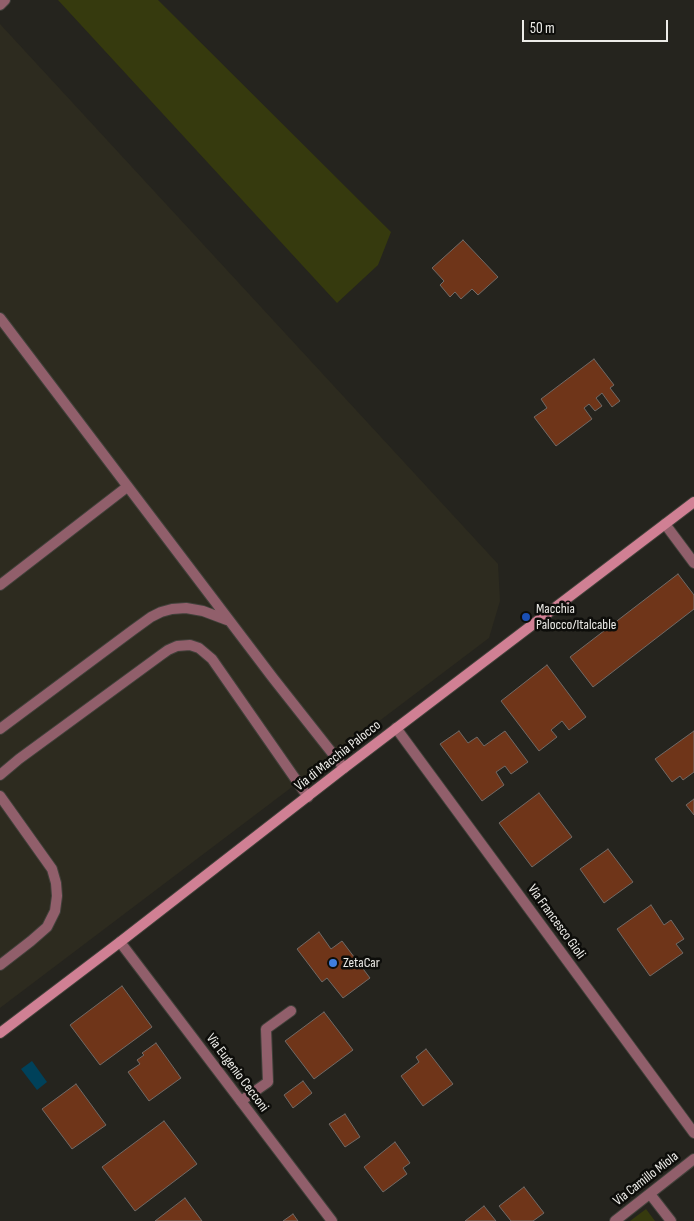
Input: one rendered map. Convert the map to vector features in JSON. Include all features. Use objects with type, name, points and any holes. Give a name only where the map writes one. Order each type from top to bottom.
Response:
[{"type":"street","points":[[0,5],[5,0]]},
{"type":"street","points":[[0,318],[272,678],[344,768]]},
{"type":"street","points":[[0,585],[127,487]]},
{"type":"street","name":"Via di Macchia Palocco","points":[[0,1034],[396,728],[694,502]]},
{"type":"street","points":[[665,524],[694,563]]},
{"type":"street","points":[[0,730],[133,630],[161,612],[186,608],[228,620]]},
{"type":"street","points":[[0,775],[168,650],[177,646],[190,645],[199,648],[212,659],[308,797]]},
{"type":"street","name":"Via Francesco Gioli","points":[[396,728],[694,1132]]},
{"type":"street","points":[[0,796],[52,868],[57,896],[55,912],[47,927],[0,965]]},
{"type":"street","name":"Via Eugenio Cecconi","points":[[120,942],[332,1221]]},
{"type":"street","points":[[241,1101],[268,1082],[266,1030],[291,1011]]},
{"type":"street","name":"Via Camillo Miola","points":[[615,1221],[694,1159]]},
{"type":"street","points":[[650,1194],[671,1221]]},
{"type":"shaded area","points":[[0,24],[498,564],[500,601],[489,638],[0,1008]]},
{"type":"green space","points":[[58,0],[158,0],[391,232],[378,265],[337,303]]},
{"type":"green space","points":[[646,1209],[655,1221],[630,1221]]},
{"type":"water","points":[[32,1061],[47,1082],[37,1090],[21,1069]]},
{"type":"building","points":[[463,240],[498,277],[478,295],[472,289],[461,299],[455,292],[450,297],[440,285],[444,281],[432,268]]},
{"type":"building","points":[[594,359],[614,385],[610,388],[620,401],[612,407],[602,393],[596,398],[602,406],[595,411],[589,404],[584,408],[592,419],[556,446],[534,417],[547,408],[541,399]]},
{"type":"building","points":[[678,574],[694,595],[694,609],[593,687],[570,657]]},
{"type":"building","points":[[547,665],[586,717],[569,730],[562,721],[551,730],[557,737],[539,751],[501,701]]},
{"type":"building","points":[[459,731],[468,743],[477,737],[484,746],[505,731],[528,762],[511,774],[505,766],[496,772],[504,785],[482,801],[440,744]]},
{"type":"building","points":[[694,731],[694,772],[683,780],[680,776],[672,782],[655,759]]},
{"type":"building","points":[[539,793],[572,837],[532,867],[499,823]]},
{"type":"building","points":[[694,799],[694,815],[686,805]]},
{"type":"building","points":[[608,849],[633,882],[604,903],[580,869]]},
{"type":"building","points":[[651,905],[664,925],[671,920],[684,939],[676,944],[683,953],[650,976],[617,929]]},
{"type":"building","name":"ZetaCar","points":[[319,932],[331,949],[342,941],[370,978],[343,998],[327,978],[322,982],[297,949]]},
{"type":"building","points":[[122,986],[152,1027],[100,1065],[70,1025]]},
{"type":"building","points":[[324,1012],[353,1050],[314,1079],[285,1041]]},
{"type":"building","points":[[156,1043],[181,1078],[149,1101],[128,1072],[140,1064],[137,1060],[144,1055],[142,1053]]},
{"type":"building","points":[[426,1049],[453,1084],[423,1106],[401,1076],[419,1062],[416,1057]]},
{"type":"building","points":[[303,1081],[312,1093],[293,1108],[284,1095]]},
{"type":"building","points":[[76,1084],[106,1125],[72,1149],[42,1109]]},
{"type":"building","points":[[345,1114],[360,1137],[345,1147],[329,1124]]},
{"type":"building","points":[[164,1121],[197,1164],[135,1211],[102,1167]]},
{"type":"building","points":[[395,1142],[410,1163],[403,1168],[407,1174],[383,1192],[364,1167]]},
{"type":"building","points":[[524,1187],[544,1213],[533,1221],[511,1221],[499,1206]]},
{"type":"building","points":[[185,1198],[202,1221],[155,1221]]},
{"type":"building","points":[[484,1206],[496,1221],[465,1221]]},
{"type":"building","points":[[293,1214],[298,1221],[283,1221]]},
{"type":"place","name":"Macchia Palocco/Italcable","points":[[526,617]]},
{"type":"place","name":"ZetaCar","points":[[333,963]]}]
